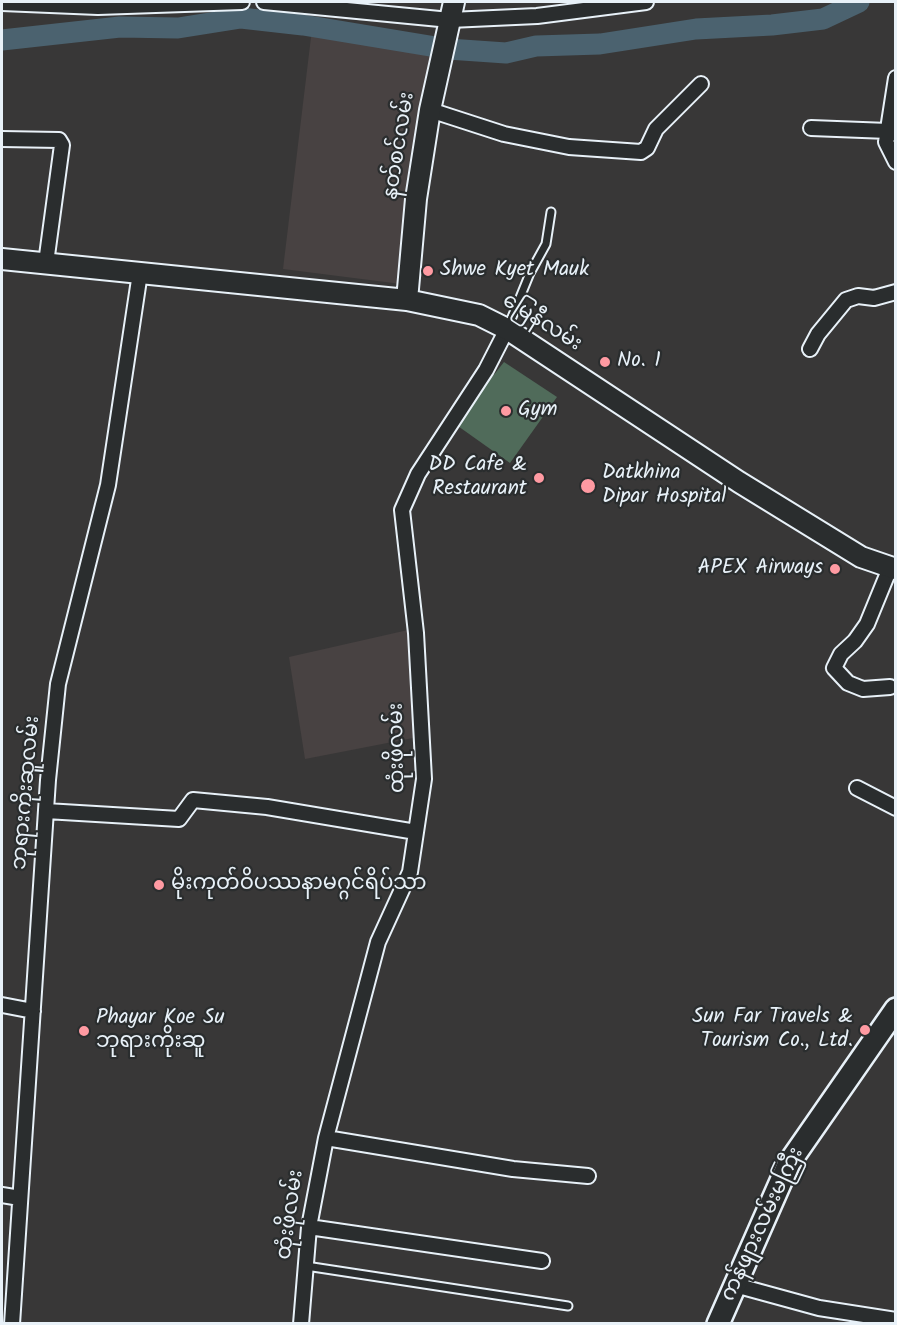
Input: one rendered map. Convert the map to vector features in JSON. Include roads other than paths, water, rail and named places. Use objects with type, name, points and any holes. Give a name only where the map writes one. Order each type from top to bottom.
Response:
[{"type":"main road","name":"နတ်စင်လမ်း","points":[[407,300],[416,199],[430,110],[452,11]]},
{"type":"main road","name":"မြေနီလမ်း","points":[[2,259],[407,300],[479,315],[507,329],[739,482],[861,557],[892,568]]},
{"type":"main road","name":"ကန်ဖျားလမ်းမကြီး","points":[[718,1323],[789,1163],[896,1009]]},
{"type":"street","points":[[2,3],[242,2]]},
{"type":"street","points":[[264,2],[537,15],[646,2]]},
{"type":"street","points":[[896,78],[892,133],[886,142],[896,162]]},
{"type":"street","points":[[430,110],[526,139],[569,147],[641,152],[647,148],[656,129],[701,84]]},
{"type":"street","points":[[811,128],[892,133]]},
{"type":"street","points":[[2,139],[59,140],[62,145],[46,263]]},
{"type":"street","name":"ဘုရားကိုးဆူလမ်း","points":[[12,1323],[46,811],[58,684],[108,485],[140,273]]},
{"type":"street","points":[[810,349],[818,334],[846,300],[858,296],[874,298],[896,292]]},
{"type":"street","name":"ထုံးဖိုလမ်း","points":[[301,1323],[309,1227],[326,1138],[378,942],[410,872],[424,778],[416,633],[402,510],[418,474],[486,370],[507,329]]},
{"type":"street","points":[[890,687],[863,689],[848,683],[834,668],[841,654],[855,641],[867,624],[892,568]]},
{"type":"street","points":[[857,788],[896,808]]},
{"type":"street","points":[[46,811],[179,819],[193,800],[267,807],[416,832]]},
{"type":"street","points":[[2,1005],[33,1011]]},
{"type":"street","points":[[326,1138],[513,1169],[588,1176]]},
{"type":"street","points":[[2,1195],[20,1198]]},
{"type":"street","points":[[309,1227],[542,1260]]},
{"type":"street","points":[[735,1285],[819,1308],[896,1320]]},
{"type":"lane","points":[[507,329],[530,273],[546,244],[551,212]]},
{"type":"lane","points":[[306,1266],[568,1306]]},
{"type":"waterway","points":[[2,40],[120,27],[178,28],[241,18],[303,25],[448,49],[506,53],[536,46],[600,44],[696,29],[772,25],[823,19],[859,2]]},
{"type":"place","name":"Shwe Kyet Mauk","points":[[428,271]]},
{"type":"place","name":"No. 1","points":[[605,362]]},
{"type":"place","name":"Gym","points":[[506,411]]},
{"type":"place","name":"DD Cafe & Restaurant","points":[[539,478]]},
{"type":"place","name":"Datkhina Dipar Hospital","points":[[588,486]]},
{"type":"place","name":"APEX Airways","points":[[835,569]]},
{"type":"place","name":"မိုးကုတ်ဝိပဿနာမဂ္ဂင်ရိပ်သာ","points":[[159,885]]},
{"type":"place","name":"Sun Far Travels & Tourism Co., Ltd.","points":[[865,1030]]},
{"type":"place","name":"Phayar Koe Su ဘုရားကိုးဆူ","points":[[84,1031]]}]
